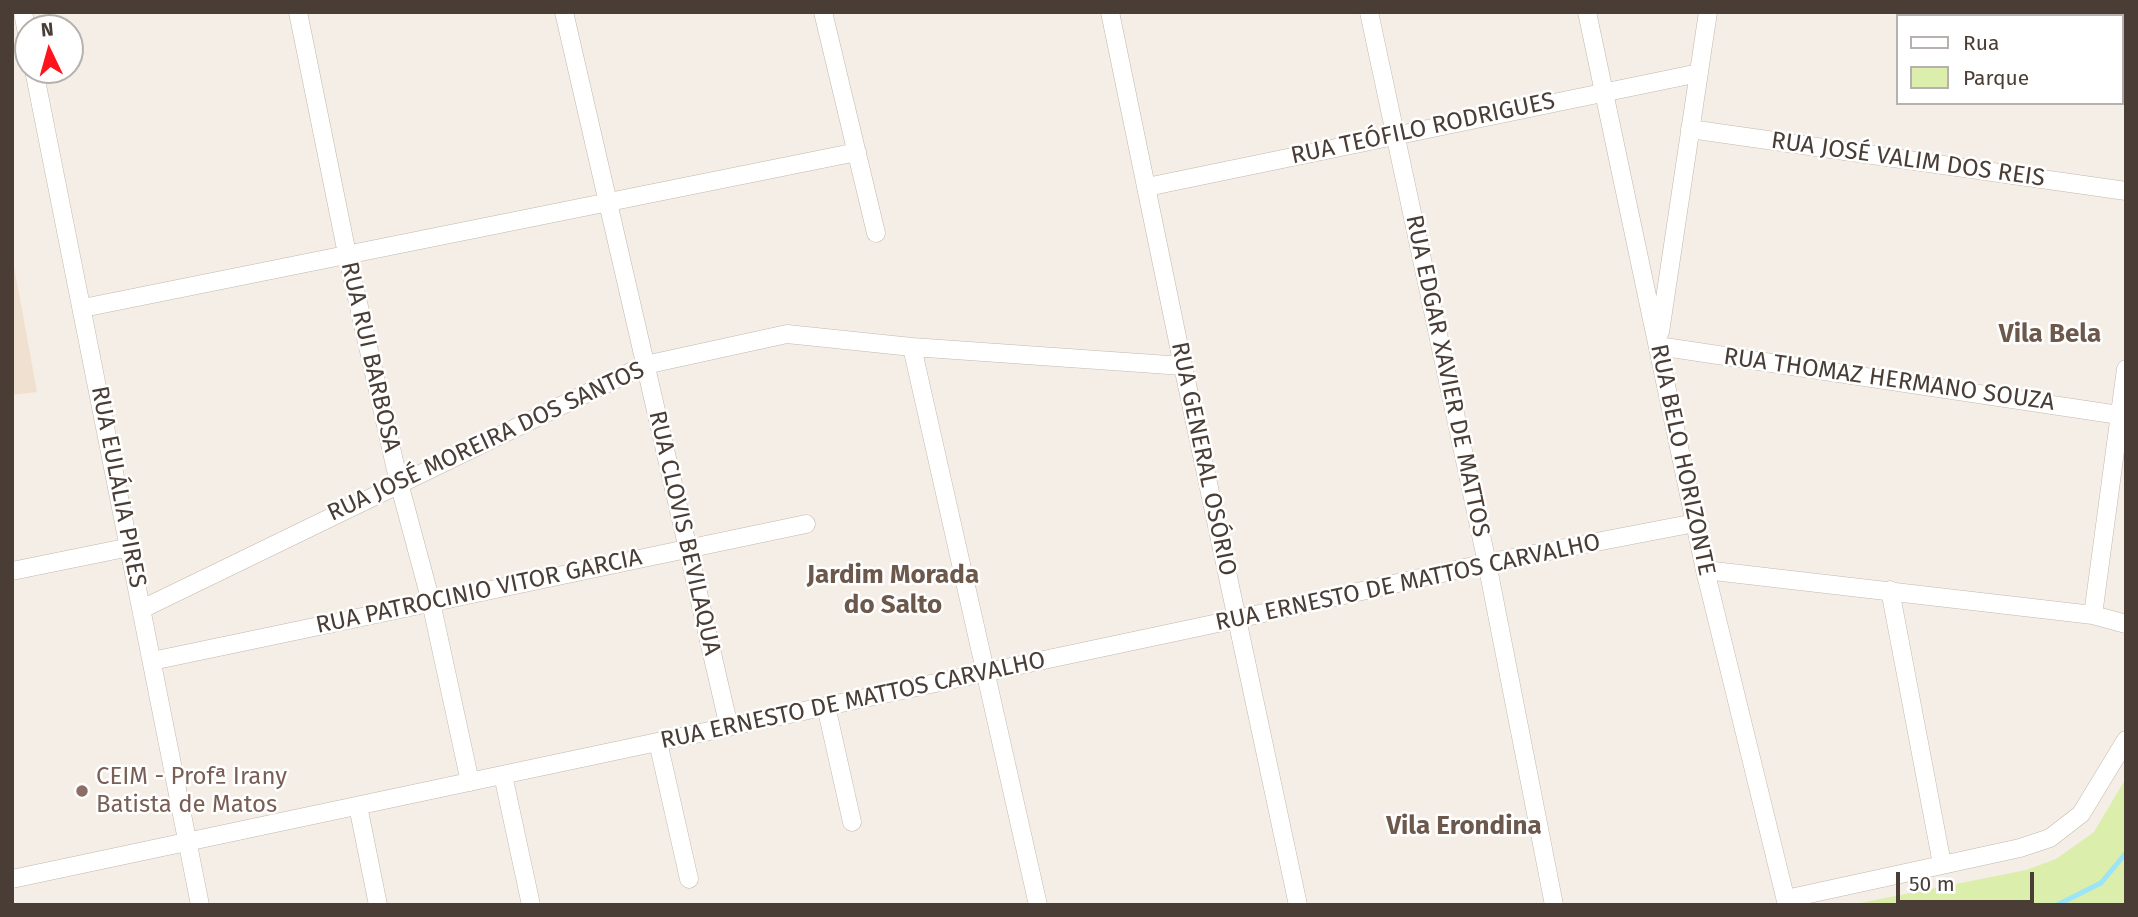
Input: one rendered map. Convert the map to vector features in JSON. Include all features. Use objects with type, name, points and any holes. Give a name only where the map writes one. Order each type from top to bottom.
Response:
[{"type":"street","name":"RUA RUI BARBOSA","points":[[298,12],[346,254],[399,483],[431,602],[470,782]]},
{"type":"street","name":"RUA CLOVIS BEVILAQUA","points":[[564,12],[729,727]]},
{"type":"street","points":[[823,12],[876,233]]},
{"type":"street","name":"RUA GENERAL OSÓRIO","points":[[1110,12],[1298,905]]},
{"type":"street","name":"RUA EDGAR XAVIER DE MATTOS","points":[[1369,12],[1487,563],[1555,905]]},
{"type":"street","name":"RUA BELO HORIZONTE","points":[[1587,12],[1705,570],[1786,902]]},
{"type":"street","points":[[1658,346],[1708,12]]},
{"type":"street","name":"RUA TEÓFILO RODRIGUES","points":[[1147,187],[1699,73]]},
{"type":"street","name":"RUA EULÁLIA PIRES","points":[[37,84],[200,905]]},
{"type":"street","name":"RUA JOSÉ VALIM DOS REIS","points":[[1690,129],[2126,191]]},
{"type":"street","points":[[83,308],[857,152]]},
{"type":"street","name":"RUA JOSÉ MOREIRA DOS SANTOS","points":[[142,609],[645,365],[787,334],[912,347],[1183,366]]},
{"type":"street","name":"RUA THOMAZ HERMANO SOUZA","points":[[1658,346],[2119,415]]},
{"type":"street","points":[[912,347],[1038,905]]},
{"type":"street","points":[[2093,615],[2126,369]]},
{"type":"street","name":"RUA ERNESTO DE MATTOS CARVALHO","points":[[12,879],[1237,620],[1487,563],[1695,523]]},
{"type":"street","name":"RUA PATROCINIO VITOR GARCIA","points":[[152,661],[806,524]]},
{"type":"street","points":[[12,570],[130,547]]},
{"type":"street","points":[[1705,570],[2093,615],[2126,624]]},
{"type":"street","points":[[1890,590],[1942,863]]},
{"type":"street","points":[[826,706],[852,822]]},
{"type":"street","points":[[1786,902],[1942,863],[2020,848],[2050,838],[2081,814],[2126,740]]},
{"type":"street","points":[[658,742],[689,879]]},
{"type":"street","points":[[503,775],[531,905]]},
{"type":"street","points":[[358,806],[378,905]]},
{"type":"shaded area","points":[[12,255],[37,392],[12,395]]},
{"type":"green space","points":[[2126,778],[2126,905],[1850,905],[2026,870],[2056,859],[2094,832]]},
{"type":"waterway","points":[[2057,905],[2101,883],[2126,853]]},
{"type":"place","name":"CEIM - Profª Irany Batista de Matos","points":[[82,791]]},
{"type":"district","name":"Vila Bela","points":[[2050,335]]},
{"type":"district","name":"Jardim Morada do Salto","points":[[893,591]]},
{"type":"district","name":"Vila Erondina","points":[[1464,827]]}]
